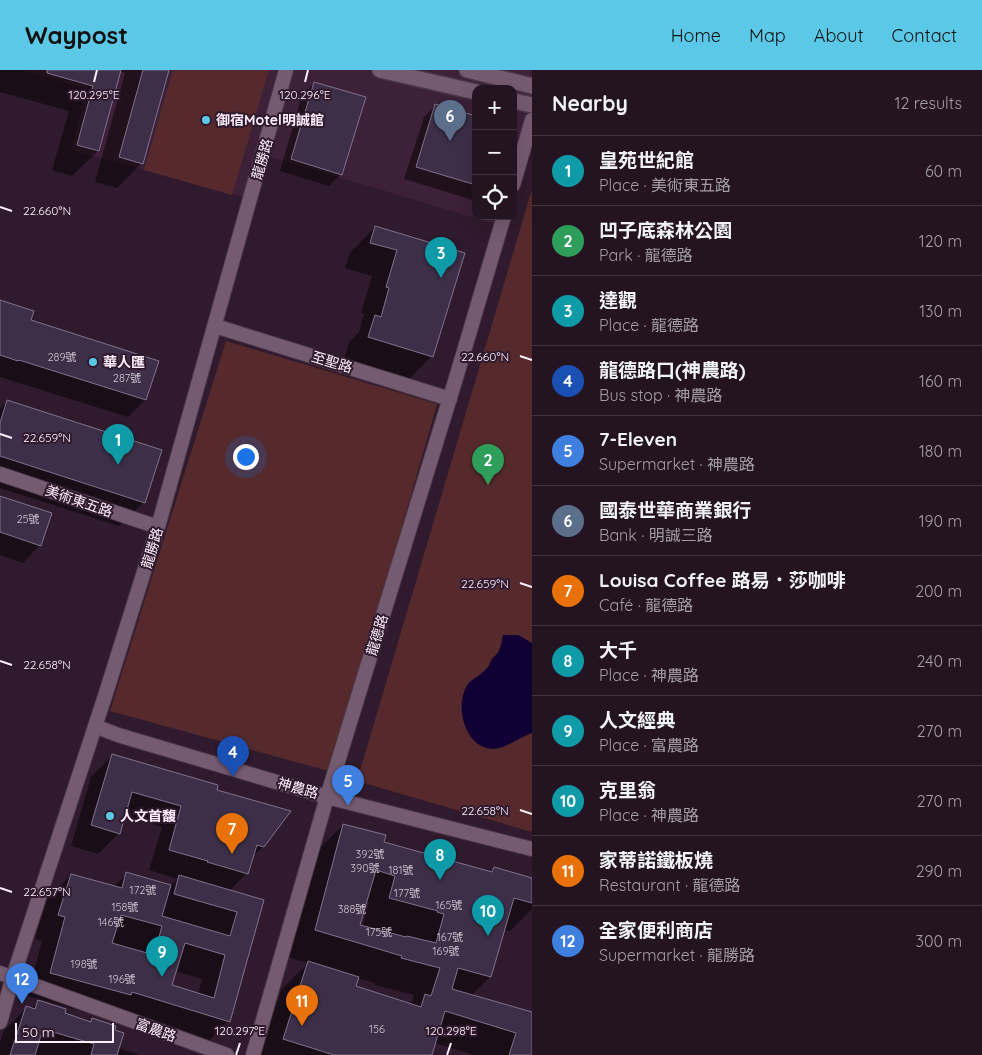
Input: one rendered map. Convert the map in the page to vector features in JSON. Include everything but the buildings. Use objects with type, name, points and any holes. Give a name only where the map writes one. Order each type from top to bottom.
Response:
[{"type":"street","name":"龍勝路","points":[[0,1022],[7,975],[95,726],[158,527],[286,70]]},
{"type":"street","points":[[380,70],[399,72],[472,91]]},
{"type":"street","points":[[467,70],[532,86]]},
{"type":"street","points":[[517,102],[532,105]]},
{"type":"street","points":[[516,175],[532,120]]},
{"type":"street","name":"龍德路","points":[[253,1055],[327,796],[450,399],[503,220]]},
{"type":"street","name":"至聖路","points":[[215,326],[450,399]]},
{"type":"street","name":"美術東五路","points":[[0,474],[158,527]]},
{"type":"street","name":"神農路","points":[[95,726],[327,796],[532,849]]},
{"type":"street","name":"富農路","points":[[7,975],[228,1055]]},
{"type":"shaded area","points":[[22,70],[532,70],[532,92],[517,149],[517,85],[472,85],[472,217],[255,152],[243,197],[71,150],[87,89]]},
{"type":"shaded area","name":"御宿Motel明誠館","points":[[173,70],[269,70],[232,195],[144,170]]},
{"type":"shaded area","points":[[532,189],[532,832],[357,781]]},
{"type":"shaded area","points":[[482,220],[496,220],[495,224]]},
{"type":"shaded area","points":[[226,341],[437,404],[332,772],[110,711]]},
{"type":"shaded area","points":[[503,635],[518,635],[532,643],[532,733],[502,747],[493,749],[483,747],[475,742],[469,734],[462,716],[462,705],[466,687],[488,667],[501,645]]},
{"type":"place","name":"御宿Motel明誠館","points":[[206,120]]},
{"type":"place","name":"國泰世華商業銀行","points":[[450,141]]},
{"type":"place","name":"達觀","points":[[441,278]]},
{"type":"place","name":"華人匯","points":[[93,362]]},
{"type":"place","name":"皇苑世紀館","points":[[118,465]]},
{"type":"place","name":"凹子底森林公園","points":[[488,485]]},
{"type":"place","name":"龍德路口(神農路)","points":[[233,777]]},
{"type":"place","name":"7-Eleven","points":[[348,806]]},
{"type":"place","name":"人文首馥","points":[[110,816]]},
{"type":"place","name":"Louisa Coffee 路易．莎咖啡","points":[[232,854]]},
{"type":"place","name":"大千","points":[[440,880]]},
{"type":"place","name":"克里翁","points":[[488,936]]},
{"type":"place","name":"人文經典","points":[[162,977]]},
{"type":"place","name":"全家便利商店","points":[[22,1004]]},
{"type":"place","name":"家蒂諾鐵板燒","points":[[302,1026]]}]
